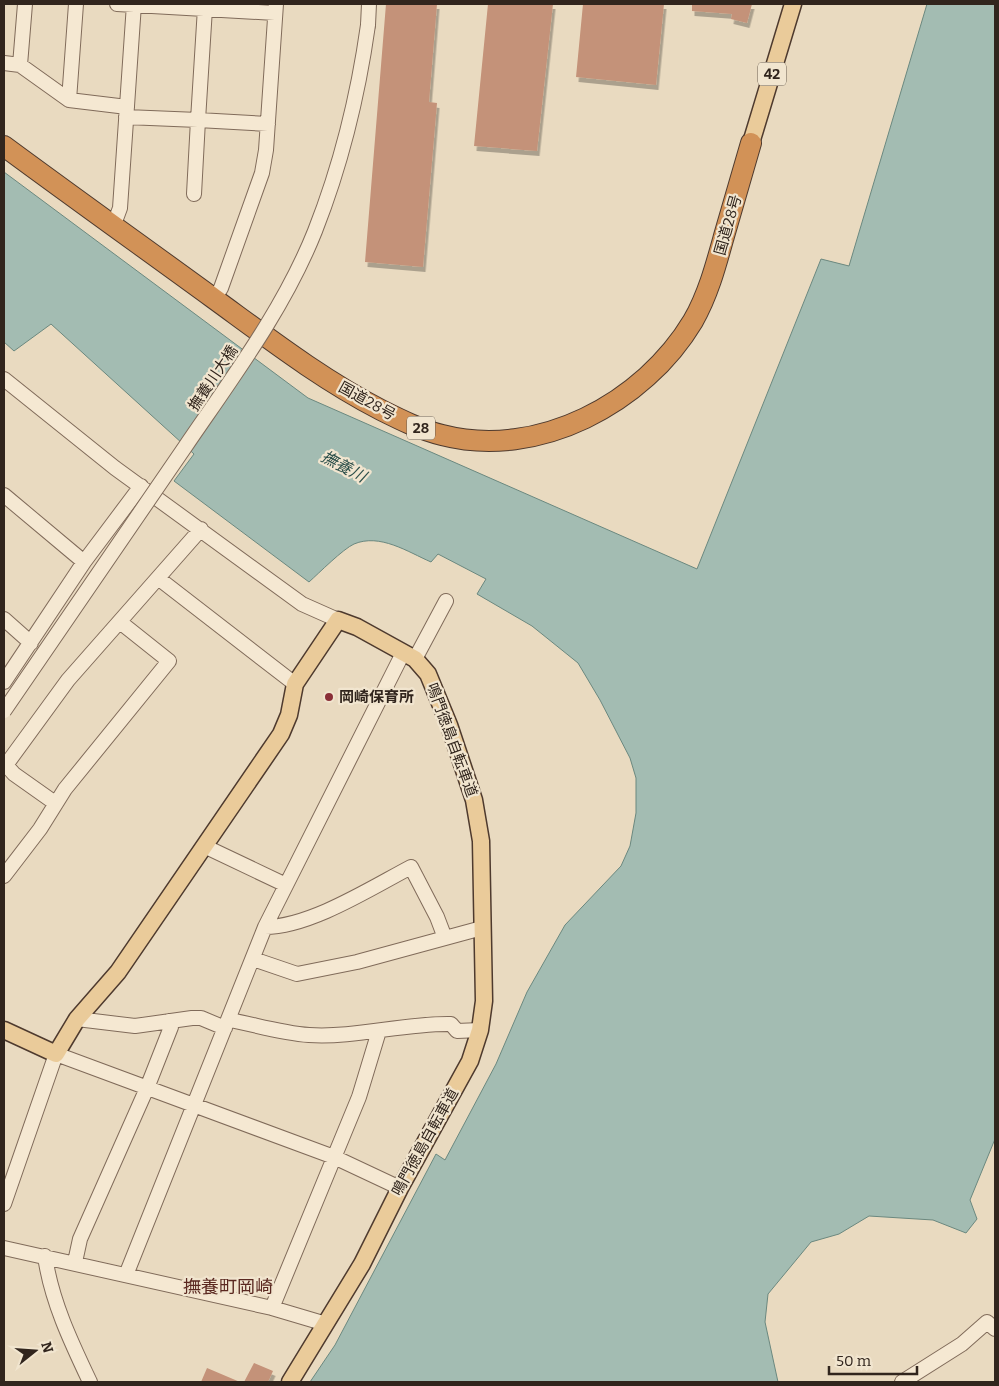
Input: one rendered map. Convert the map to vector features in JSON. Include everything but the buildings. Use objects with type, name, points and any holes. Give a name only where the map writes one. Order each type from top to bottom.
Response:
[{"type":"highway","name":"国道28号","points":[[4,146],[287,353],[356,397],[410,424],[443,436],[482,440],[524,439],[578,422],[609,406],[657,369],[693,321],[712,281],[751,143]]},
{"type":"main road","name":"42","points":[[751,143],[793,4]]},
{"type":"main road","name":"鳴門徳島自転車道","points":[[290,1382],[362,1264],[400,1188],[470,1061],[480,1030],[484,1001],[481,840],[474,800],[458,751],[428,674],[409,656],[357,627],[338,620]]},
{"type":"main road","points":[[4,1030],[56,1054],[77,1019],[118,972],[281,734],[289,716],[295,684],[338,620]]},
{"type":"street","points":[[20,65],[25,4]]},
{"type":"street","points":[[68,100],[76,4]]},
{"type":"street","points":[[117,4],[205,8],[275,8],[268,124],[262,173],[221,288],[214,299]]},
{"type":"street","points":[[113,227],[120,208],[134,4]]},
{"type":"street","name":"撫養川大橋","points":[[4,711],[250,353],[289,286],[314,232],[339,162],[360,77],[368,25],[369,4]]},
{"type":"street","points":[[194,194],[205,8]]},
{"type":"street","points":[[4,63],[20,65],[68,100],[127,112],[198,120],[268,124]]},
{"type":"street","points":[[4,378],[141,486],[302,604],[338,620]]},
{"type":"street","points":[[4,682],[84,562],[141,486]]},
{"type":"street","points":[[4,495],[84,562]]},
{"type":"street","points":[[55,803],[14,774],[6,765],[68,680],[200,529]]},
{"type":"street","points":[[158,578],[295,684]]},
{"type":"street","points":[[126,1275],[193,1105],[228,1024],[265,927],[409,656],[446,601]]},
{"type":"street","points":[[4,620],[31,643]]},
{"type":"street","points":[[4,876],[40,830],[55,803],[169,661],[120,622]]},
{"type":"street","points":[[204,846],[286,885]]},
{"type":"street","points":[[265,927],[282,927],[321,912],[353,898],[411,866],[438,917],[445,938]]},
{"type":"street","points":[[253,959],[297,974],[357,962],[482,928]]},
{"type":"street","points":[[77,1019],[135,1026],[201,1018],[228,1024],[310,1035],[379,1031],[434,1023],[451,1024],[457,1031],[480,1030]]},
{"type":"street","points":[[75,1262],[80,1239],[147,1088],[171,1027],[169,1021]]},
{"type":"street","points":[[272,1308],[359,1097],[379,1031]]},
{"type":"street","points":[[4,1204],[56,1054],[334,1157],[400,1188]]},
{"type":"street","points":[[4,1248],[75,1262],[272,1308],[326,1324]]},
{"type":"street","points":[[44,1256],[47,1277],[69,1338],[90,1382]]},
{"type":"street","points":[[902,1382],[962,1344],[987,1322],[995,1329]]},
{"type":"water","name":"撫養川","points":[[927,4],[995,4],[995,1139],[970,1200],[977,1219],[966,1233],[933,1220],[869,1216],[839,1234],[811,1242],[768,1294],[765,1322],[778,1382],[310,1382],[335,1345],[436,1154],[445,1160],[496,1064],[527,992],[565,925],[621,866],[630,846],[636,813],[636,778],[630,758],[600,700],[578,663],[532,626],[477,594],[486,579],[438,554],[431,562],[394,545],[384,542],[364,541],[349,547],[309,582],[174,481],[194,454],[51,324],[14,351],[4,342],[4,172],[308,398],[697,569],[821,259],[849,266]]},
{"type":"place","name":"岡崎保育所","points":[[329,697]]},
{"type":"district","name":"撫養町岡崎","points":[[228,1287]]}]
